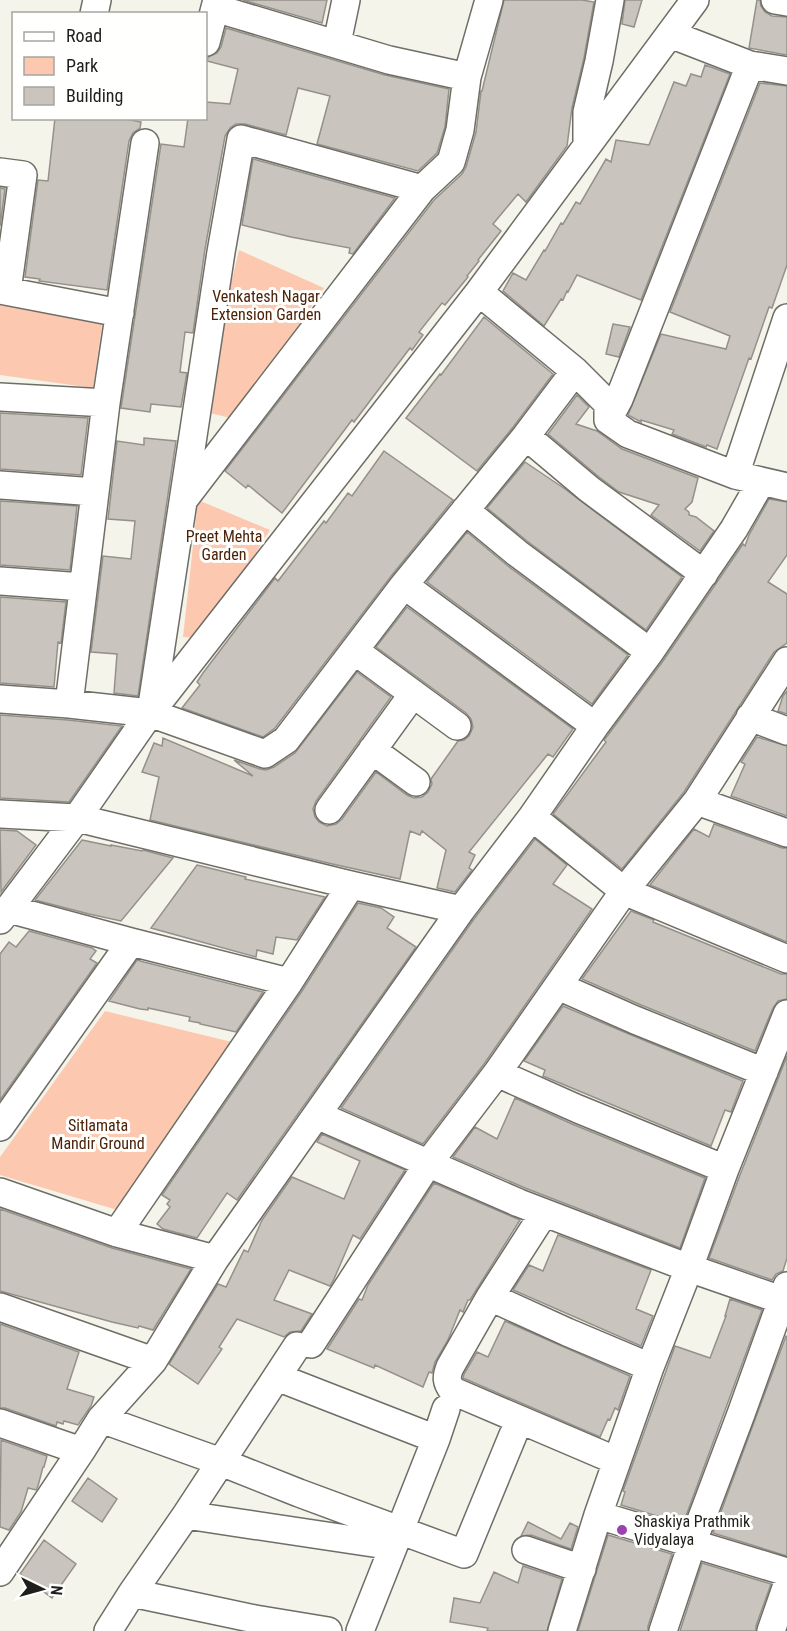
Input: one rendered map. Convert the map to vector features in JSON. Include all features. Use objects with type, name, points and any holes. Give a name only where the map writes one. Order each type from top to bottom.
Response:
[{"type":"street","points":[[337,44],[346,0]]},
{"type":"street","points":[[184,498],[422,189],[451,162],[460,130],[467,77],[489,0]]},
{"type":"street","points":[[289,982],[131,942],[4,914],[77,818],[150,713],[479,291],[587,145],[596,116],[599,61],[610,0]]},
{"type":"street","points":[[596,116],[669,34],[695,0]]},
{"type":"street","points":[[775,0],[787,2]]},
{"type":"street","points":[[207,38],[216,4],[389,60],[467,77]]},
{"type":"street","points":[[669,34],[750,65],[787,71]]},
{"type":"street","points":[[608,420],[619,399],[750,65]]},
{"type":"street","points":[[150,713],[221,252],[241,139],[422,189]]},
{"type":"street","points":[[69,704],[106,403],[145,143]]},
{"type":"street","points":[[0,172],[23,175],[3,291],[120,313]]},
{"type":"street","points":[[479,291],[574,371],[608,404],[608,420]]},
{"type":"street","points":[[735,476],[787,318]]},
{"type":"street","points":[[0,699],[150,713],[265,754],[286,740],[404,585],[526,435],[574,371]]},
{"type":"street","points":[[0,396],[106,403]]},
{"type":"street","points":[[608,420],[628,434],[735,476],[787,487]]},
{"type":"street","points":[[526,435],[589,489],[704,574]]},
{"type":"street","points":[[0,1572],[8,1548],[81,1451],[101,1419],[153,1361],[215,1259],[460,910],[532,817],[650,652],[734,529],[760,482]]},
{"type":"street","points":[[0,485],[95,492]]},
{"type":"street","points":[[465,510],[518,553],[650,652]]},
{"type":"street","points":[[0,581],[83,587]]},
{"type":"street","points":[[404,585],[595,726]]},
{"type":"street","points":[[355,651],[457,726]]},
{"type":"street","points":[[108,1631],[277,1377],[304,1345],[427,1165],[497,1073],[624,891],[697,801],[787,661]]},
{"type":"street","points":[[329,810],[413,694]]},
{"type":"street","points":[[750,717],[787,731]]},
{"type":"street","points":[[372,750],[416,782]]},
{"type":"street","points":[[697,801],[787,833]]},
{"type":"street","points":[[0,814],[77,818],[460,910]]},
{"type":"street","points":[[532,817],[624,891],[787,959]]},
{"type":"street","points":[[117,1233],[289,982],[351,885]]},
{"type":"street","points":[[0,1127],[131,942]]},
{"type":"street","points":[[558,986],[635,1020],[765,1072]]},
{"type":"street","points":[[562,1631],[598,1515],[650,1367],[787,1014]]},
{"type":"street","points":[[497,1073],[725,1169]]},
{"type":"street","points":[[316,1115],[427,1165],[544,1213],[689,1268],[785,1296],[692,1544],[663,1631]]},
{"type":"street","points":[[0,1192],[117,1233],[215,1259]]},
{"type":"street","points":[[544,1213],[490,1297],[450,1366],[447,1384],[453,1391],[617,1461]]},
{"type":"street","points":[[490,1297],[650,1367]]},
{"type":"street","points":[[0,1307],[153,1361]]},
{"type":"street","points":[[277,1377],[436,1439]]},
{"type":"street","points":[[360,1631],[446,1409]]},
{"type":"street","points":[[101,1419],[299,1493],[396,1538]]},
{"type":"street","points":[[0,1423],[81,1451]]},
{"type":"street","points":[[186,1515],[396,1538],[465,1554],[513,1435]]},
{"type":"street","points":[[598,1515],[787,1572]]},
{"type":"street","points":[[526,1550],[582,1569]]},
{"type":"street","points":[[771,1631],[787,1585]]},
{"type":"street","points":[[132,1593],[255,1619],[328,1631]]},
{"type":"green space","name":"Venkatesh Nagar Extension Garden","points":[[239,250],[324,288],[235,419],[201,411]]},
{"type":"green space","points":[[0,305],[103,319],[93,388],[0,375]]},
{"type":"green space","name":"Preet Mehta Garden","points":[[198,500],[270,530],[203,638],[183,637]]},
{"type":"green space","name":"Sitlamata Mandir Ground","points":[[105,1011],[240,1044],[124,1212],[0,1175],[0,1157]]},
{"type":"building","points":[[243,0],[327,0],[322,23]]},
{"type":"building","points":[[504,0],[594,2],[572,108],[567,146],[526,202],[518,194],[493,224],[501,231],[468,277],[445,305],[442,303],[419,332],[423,335],[412,350],[410,348],[354,422],[352,420],[282,513],[248,485],[246,488],[225,471],[434,200],[462,174],[476,132],[481,91]]},
{"type":"building","points":[[625,0],[642,0],[634,27],[622,24]]},
{"type":"building","points":[[757,0],[760,0],[765,12],[772,16],[787,17],[787,55],[749,48]]},
{"type":"building","points":[[226,28],[385,75],[449,89],[445,127],[437,153],[418,171],[317,144],[330,96],[298,88],[286,135],[245,124],[236,124],[230,128],[225,136],[193,333],[185,332],[180,372],[187,373],[181,407],[151,404],[150,412],[121,408],[161,144],[184,147],[188,120],[207,120],[207,102],[230,104],[238,69],[207,61],[208,57],[217,53]]},
{"type":"building","points":[[705,65],[730,74],[641,300],[577,275],[563,300],[561,299],[544,326],[503,291],[513,273],[526,280],[561,223],[563,224],[576,202],[580,204],[606,159],[611,162],[616,140],[649,145],[674,82],[686,86],[691,74],[701,77]]},
{"type":"building","points":[[760,83],[787,86],[787,265],[772,308],[769,307],[751,359],[749,358],[717,449],[672,434],[674,430],[641,420],[641,422],[628,415],[661,334],[726,349],[730,336],[670,312]]},
{"type":"building","points":[[55,120],[141,122],[140,128],[133,133],[129,141],[107,290],[25,277],[38,180],[48,181]]},
{"type":"building","points":[[253,159],[395,198],[353,254],[349,253],[350,248],[242,225]]},
{"type":"building","points":[[0,188],[5,189],[0,226]]},
{"type":"building","points":[[484,317],[553,374],[477,471],[406,418]]},
{"type":"building","points":[[613,324],[630,327],[619,357],[606,354]]},
{"type":"building","points":[[577,395],[589,407],[576,424],[597,431],[622,449],[698,478],[692,502],[685,509],[689,515],[696,517],[714,531],[700,551],[651,515],[659,505],[619,492],[548,434]]},
{"type":"building","points":[[0,413],[88,418],[81,475],[0,469]]},
{"type":"building","points":[[144,438],[176,441],[138,696],[114,693],[117,654],[91,652],[103,556],[131,559],[135,521],[108,519],[117,441],[144,445]]},
{"type":"building","points":[[384,451],[453,500],[392,575],[275,728],[263,737],[182,708],[200,685],[197,682],[203,673],[275,578],[278,581],[348,493],[352,496]]},
{"type":"building","points":[[525,462],[565,489],[682,577],[646,630],[527,541],[487,508]]},
{"type":"building","points":[[769,499],[787,502],[787,555],[768,582],[787,594],[787,643],[774,652],[684,792],[622,869],[553,814],[663,661],[743,544],[745,546]]},
{"type":"building","points":[[0,501],[77,506],[70,570],[0,565]]},
{"type":"building","points":[[467,532],[508,566],[628,655],[592,704],[427,582]]},
{"type":"building","points":[[0,597],[66,602],[61,643],[58,642],[54,687],[0,683]]},
{"type":"building","points":[[407,607],[573,729],[553,757],[548,754],[469,852],[475,855],[469,868],[472,870],[455,892],[437,888],[446,850],[422,831],[420,835],[410,831],[400,879],[150,820],[159,777],[142,772],[154,743],[162,746],[163,738],[253,776],[234,760],[266,770],[295,753],[357,672],[391,697],[316,801],[313,809],[315,817],[327,826],[336,824],[376,772],[407,795],[414,798],[422,797],[428,792],[432,784],[431,779],[458,741],[469,736],[473,727],[466,713],[376,647]]},
{"type":"building","points":[[787,691],[787,714],[778,711]]},
{"type":"building","points":[[0,715],[122,726],[69,802],[0,798]]},
{"type":"building","points":[[757,737],[787,746],[787,816],[731,796],[745,764],[741,762]]},
{"type":"building","points":[[714,824],[787,848],[787,942],[650,885],[694,829],[709,837]]},
{"type":"building","points":[[0,830],[17,831],[36,845],[1,892]]},
{"type":"building","points":[[535,839],[567,865],[553,884],[592,909],[484,1064],[423,1144],[341,1108],[474,919]]},
{"type":"building","points":[[82,840],[143,850],[173,858],[121,921],[35,900]]},
{"type":"building","points":[[197,865],[246,877],[245,879],[325,897],[297,940],[276,937],[273,954],[257,950],[256,957],[151,928]]},
{"type":"building","points":[[358,903],[381,908],[394,917],[387,928],[416,947],[237,1200],[227,1193],[197,1238],[163,1229],[157,1224],[170,1207],[167,1204],[170,1200],[162,1195],[302,991]]},
{"type":"building","points":[[631,911],[781,974],[787,974],[787,999],[778,1001],[773,1008],[755,1051],[582,979]]},
{"type":"building","points":[[29,931],[92,948],[96,951],[90,959],[97,963],[0,1100],[0,954],[9,942],[16,947]]},
{"type":"building","points":[[137,960],[263,992],[236,1032],[189,1021],[190,1017],[148,1008],[148,1010],[140,1009],[109,1001]]},
{"type":"building","points":[[563,1006],[743,1081],[731,1112],[725,1110],[711,1146],[543,1076],[545,1070],[524,1061]]},
{"type":"building","points":[[787,1056],[787,1258],[783,1271],[776,1274],[772,1280],[709,1258]]},
{"type":"building","points":[[515,1098],[572,1124],[705,1178],[680,1248],[525,1188],[453,1157],[475,1127],[497,1139]]},
{"type":"building","points":[[322,1134],[405,1170],[360,1239],[353,1235],[330,1286],[289,1270],[274,1300],[312,1314],[301,1331],[290,1332],[284,1337],[237,1319],[219,1347],[222,1349],[198,1384],[169,1364],[218,1284],[226,1287],[244,1250],[248,1252],[262,1220],[292,1177],[344,1199],[360,1161],[317,1142]]},
{"type":"building","points":[[434,1183],[520,1220],[468,1300],[463,1312],[460,1310],[448,1340],[423,1387],[375,1365],[374,1368],[327,1349],[359,1299],[362,1300],[368,1285]]},
{"type":"building","points":[[0,1209],[112,1248],[191,1269],[153,1330],[112,1322],[0,1291]]},
{"type":"building","points":[[558,1235],[651,1270],[636,1309],[653,1316],[641,1346],[513,1290],[529,1265],[543,1271]]},
{"type":"building","points":[[730,1299],[762,1310],[683,1524],[621,1505],[625,1492],[623,1491],[675,1346],[710,1358]]},
{"type":"building","points":[[505,1321],[630,1376],[618,1410],[615,1408],[600,1437],[463,1378],[477,1352],[488,1357]]},
{"type":"building","points":[[0,1324],[79,1352],[67,1389],[94,1397],[91,1406],[78,1425],[64,1421],[63,1424],[57,1422],[56,1426],[0,1408]]},
{"type":"building","points":[[787,1337],[787,1556],[713,1533]]},
{"type":"building","points":[[1,1440],[47,1456],[36,1490],[28,1488],[21,1512],[9,1530],[0,1527]]},
{"type":"building","points":[[88,1478],[117,1499],[102,1522],[72,1501]]},
{"type":"building","points":[[528,1522],[561,1539],[570,1523],[578,1527],[571,1549],[531,1535],[521,1536]]},
{"type":"building","points":[[608,1535],[672,1554],[648,1631],[578,1631]]},
{"type":"building","points":[[44,1540],[76,1564],[52,1598],[20,1574]]},
{"type":"building","points":[[702,1563],[771,1584],[756,1631],[680,1631]]},
{"type":"building","points":[[523,1566],[562,1579],[547,1631],[487,1631],[488,1628],[450,1622],[454,1598],[480,1603],[494,1572],[518,1583]]},
{"type":"place","name":"Shaskiya Prathmik Vidyalaya","points":[[622,1530]]}]
